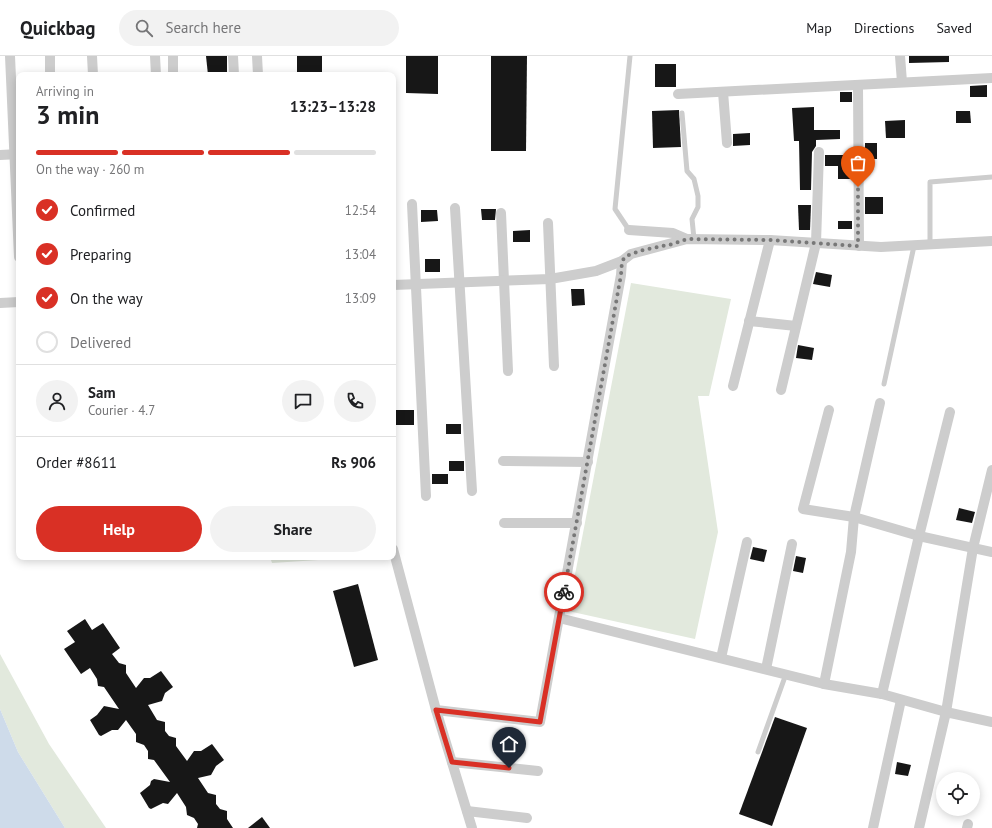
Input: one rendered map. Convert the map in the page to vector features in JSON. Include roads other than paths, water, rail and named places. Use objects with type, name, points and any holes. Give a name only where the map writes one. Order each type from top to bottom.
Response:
[{"type":"street","points":[[10,56],[16,140]]},
{"type":"street","points":[[50,56],[50,72]]},
{"type":"street","points":[[92,56],[93,72]]},
{"type":"street","points":[[155,56],[156,72]]},
{"type":"street","points":[[173,56],[173,72]]},
{"type":"street","points":[[233,56],[234,72]]},
{"type":"street","points":[[257,56],[258,72]]},
{"type":"street","points":[[900,56],[902,82]]},
{"type":"street","points":[[678,94],[992,78]]},
{"type":"street","points":[[858,85],[858,246]]},
{"type":"street","points":[[723,92],[726,144]]},
{"type":"street","points":[[781,390],[816,243],[820,152]]},
{"type":"street","points":[[0,154],[16,154]]},
{"type":"street","points":[[412,204],[426,496]]},
{"type":"street","points":[[456,208],[459,283],[472,491]]},
{"type":"street","points":[[501,213],[508,371]]},
{"type":"street","points":[[548,223],[554,366]]},
{"type":"street","points":[[629,230],[673,233],[690,239]]},
{"type":"street","points":[[396,285],[550,279],[596,271],[622,261],[626,256],[637,252],[690,239],[770,240],[881,247],[992,241]]},
{"type":"street","points":[[733,386],[770,240]]},
{"type":"street","points":[[436,710],[540,722],[588,462],[621,275],[622,261]]},
{"type":"street","points":[[0,303],[16,302]]},
{"type":"street","points":[[749,321],[796,326]]},
{"type":"street","points":[[824,684],[851,552],[854,517],[880,403]]},
{"type":"street","points":[[829,410],[803,509],[854,517],[919,536],[992,552]]},
{"type":"street","points":[[882,694],[950,412]]},
{"type":"street","points":[[504,461],[588,462]]},
{"type":"street","points":[[919,828],[946,712],[973,548],[992,470]]},
{"type":"street","points":[[504,523],[577,523]]},
{"type":"street","points":[[721,658],[747,542]]},
{"type":"street","points":[[766,669],[792,544]]},
{"type":"street","points":[[396,560],[436,710],[472,828]]},
{"type":"street","points":[[559,618],[824,684],[882,694],[946,712],[992,722]]},
{"type":"street","points":[[873,828],[901,700]]},
{"type":"street","points":[[452,762],[538,771]]},
{"type":"street","points":[[467,811],[528,818]]},
{"type":"lane","points":[[629,230],[615,209],[630,56]]},
{"type":"lane","points":[[682,113],[687,171],[694,179],[698,196],[698,207],[692,219],[690,239]]},
{"type":"lane","points":[[930,245],[930,182],[992,177]]},
{"type":"lane","points":[[884,384],[914,246]]},
{"type":"lane","points":[[758,752],[786,674]]},
{"type":"water","points":[[0,709],[18,752],[65,828],[0,828]]}]
